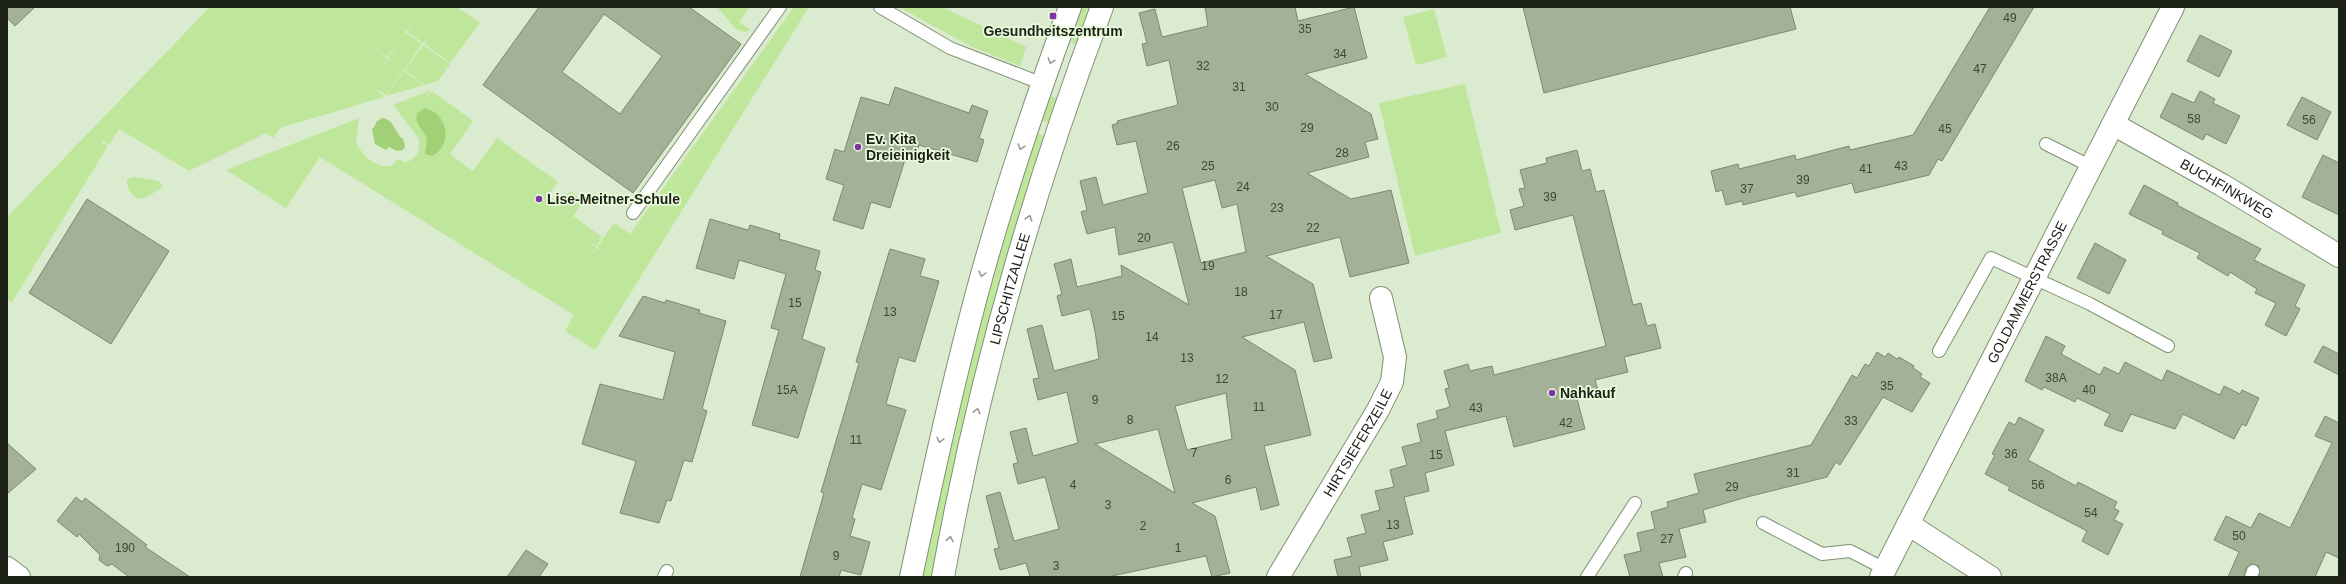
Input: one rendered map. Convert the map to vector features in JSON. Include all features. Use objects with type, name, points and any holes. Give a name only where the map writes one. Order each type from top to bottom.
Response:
[{"type":"street","name":"LIPSCHITZALLEE","points":[[911,577],[940,438],[983,270],[1042,84],[1070,7]]},
{"type":"street","name":"LIPSCHITZALLEE","points":[[943,577],[955,512],[992,350],[1026,228],[1070,93],[1102,7]]},
{"type":"street","name":"GOLDAMMERSTRASSE","points":[[1883,573],[2173,7]]},
{"type":"street","points":[[1042,84],[1070,93]]},
{"type":"street","name":"BUCHFINKWEG","points":[[2114,124],[2222,185],[2339,256]]},
{"type":"street","name":"HIRTSIEFERZEILE","points":[[1278,577],[1378,410],[1392,382],[1395,358],[1381,298]]},
{"type":"street","points":[[1908,524],[1990,577]]},
{"type":"street","points":[[7,568],[19,577]]},
{"type":"lane","points":[[633,213],[780,7]]},
{"type":"lane","points":[[880,7],[950,48],[1042,84]]},
{"type":"lane","points":[[2046,144],[2092,167]]},
{"type":"lane","points":[[1939,351],[1991,258],[2035,277],[2168,346]]},
{"type":"lane","points":[[1587,577],[1635,503]]},
{"type":"lane","points":[[1763,523],[1822,554],[1850,551],[1883,573]]},
{"type":"shaded area","points":[[210,7],[457,7],[480,23],[450,63],[424,44],[429,37],[423,43],[407,32],[412,25],[406,31],[396,24],[406,32],[404,36],[406,33],[422,44],[404,70],[386,95],[376,89],[384,97],[280,128],[273,138],[266,133],[189,171],[119,129],[109,145],[104,142],[109,133],[99,149],[104,143],[108,146],[12,302],[7,299],[7,217]],"holes":[[[353,33],[387,57],[399,42],[388,58],[404,70],[388,59],[382,67],[387,58]]]},
{"type":"shaded area","points":[[717,7],[750,7],[739,22],[751,30],[745,32],[736,29]]},
{"type":"shaded area","points":[[794,7],[809,7],[595,350],[565,331],[574,315],[320,157],[286,208],[226,170],[359,118],[356,142],[358,147],[371,161],[382,166],[388,166],[393,165],[396,160],[399,159],[404,162],[412,160],[418,151],[419,139],[393,105],[431,90],[422,103],[432,91],[460,111],[458,116],[461,112],[473,121],[450,154],[473,171],[497,138],[558,182],[548,195],[560,204],[570,191],[584,201],[573,216],[602,237],[596,246],[583,238],[596,247],[590,257],[596,248],[602,251],[597,247],[614,223],[630,234]]},
{"type":"shaded area","points":[[899,7],[942,7],[1026,47],[1020,66],[970,46]]},
{"type":"shaded area","points":[[1081,7],[1091,7],[1077,45],[1068,41]]},
{"type":"shaded area","points":[[1434,9],[1447,57],[1416,65],[1403,17]]},
{"type":"shaded area","points":[[423,45],[450,64],[438,81],[425,85],[405,70]]},
{"type":"shaded area","points":[[404,71],[424,85],[386,96]]},
{"type":"shaded area","points":[[1465,84],[1501,233],[1415,256],[1379,103]]},
{"type":"shaded area","points":[[1051,96],[1056,98],[1057,102],[1049,123],[1040,120],[1049,97]]},
{"type":"shaded area","points":[[425,108],[433,111],[439,116],[445,130],[446,138],[443,145],[439,151],[432,156],[425,154],[427,141],[416,117],[417,113]]},
{"type":"shaded area","points":[[382,118],[386,119],[392,124],[403,139],[405,146],[403,150],[397,151],[389,147],[386,150],[375,144],[372,129],[376,122]]},
{"type":"shaded area","points":[[1036,133],[1045,136],[1015,230],[933,577],[922,577],[942,476],[986,295]]},
{"type":"shaded area","points":[[134,177],[159,181],[163,187],[145,198],[138,199],[131,193],[127,185],[127,179]]},
{"type":"building","points":[[7,7],[35,7],[15,26],[7,18]]},
{"type":"building","points":[[539,7],[689,7],[741,44],[633,193],[483,85]],"holes":[[[604,14],[662,56],[620,114],[562,72]]]},
{"type":"building","points":[[1205,7],[1295,7],[1298,21],[1354,7],[1367,58],[1305,74],[1371,114],[1378,139],[1365,142],[1369,157],[1307,173],[1351,199],[1391,190],[1409,263],[1350,277],[1340,237],[1266,256],[1313,284],[1332,358],[1314,362],[1304,322],[1242,337],[1295,370],[1311,435],[1264,446],[1279,505],[1261,510],[1256,487],[1192,503],[1215,516],[1230,573],[1212,577],[1206,556],[1107,577],[1030,577],[1026,563],[1000,570],[994,549],[999,548],[986,496],[1000,492],[1014,541],[1059,529],[1045,477],[1018,484],[1013,464],[1018,463],[1010,432],[1026,428],[1033,456],[1078,443],[1067,392],[1038,400],[1033,379],[1039,378],[1027,329],[1042,325],[1054,371],[1099,359],[1090,309],[1062,316],[1057,296],[1062,294],[1054,264],[1071,259],[1077,287],[1122,276],[1121,265],[1189,305],[1173,242],[1119,255],[1115,227],[1087,234],[1081,212],[1087,210],[1080,181],[1096,177],[1103,205],[1148,193],[1136,141],[1117,145],[1112,125],[1118,123],[1117,121],[1178,105],[1169,60],[1147,66],[1142,44],[1147,43],[1139,13],[1155,9],[1162,37],[1208,26]],"holes":[[[1215,180],[1222,208],[1237,204],[1246,252],[1201,263],[1182,188]],[[1226,393],[1232,439],[1187,450],[1175,406]],[[1158,429],[1175,493],[1095,444]]]},
{"type":"building","points":[[1523,7],[1790,7],[1796,29],[1544,93]]},
{"type":"building","points":[[1990,7],[2034,7],[1942,161],[1938,159],[1929,175],[1855,193],[1852,183],[1797,197],[1795,192],[1743,205],[1742,201],[1726,205],[1722,190],[1716,192],[1711,171],[1738,164],[1739,169],[1795,155],[1796,160],[1849,146],[1850,150],[1913,135]]},
{"type":"building","points":[[2200,35],[2232,51],[2219,77],[2187,61]]},
{"type":"building","points":[[895,87],[969,113],[972,105],[988,111],[979,138],[984,140],[977,162],[919,145],[916,156],[907,153],[890,208],[871,202],[863,229],[833,220],[844,185],[826,179],[835,149],[844,152],[861,97],[889,105]]},
{"type":"building","points":[[2200,91],[2215,99],[2213,103],[2240,116],[2226,144],[2206,134],[2203,140],[2160,117],[2172,93],[2194,103]]},
{"type":"building","points":[[2302,97],[2331,112],[2317,140],[2287,125]]},
{"type":"building","points":[[1577,150],[1582,171],[1590,169],[1596,192],[1604,190],[1633,305],[1641,303],[1647,326],[1655,324],[1661,348],[1624,357],[1628,372],[1595,380],[1598,390],[1576,395],[1585,429],[1514,447],[1506,416],[1445,431],[1454,465],[1425,473],[1429,491],[1404,497],[1413,534],[1383,542],[1388,560],[1359,567],[1361,577],[1338,577],[1334,560],[1352,556],[1347,538],[1366,533],[1361,515],[1380,510],[1375,491],[1394,487],[1390,470],[1407,465],[1402,447],[1421,442],[1417,424],[1438,418],[1436,411],[1450,407],[1445,389],[1449,388],[1444,371],[1468,364],[1470,371],[1492,366],[1494,375],[1606,346],[1573,215],[1515,230],[1510,210],[1524,206],[1519,189],[1525,188],[1520,170],[1547,163],[1546,158]]},
{"type":"building","points":[[2323,155],[2339,163],[2339,215],[2302,197]]},
{"type":"building","points":[[2144,185],[2178,203],[2177,205],[2261,249],[2254,260],[2305,285],[2295,306],[2300,309],[2286,336],[2265,325],[2276,303],[2255,293],[2257,289],[2230,272],[2228,276],[2197,258],[2200,253],[2162,234],[2163,231],[2129,214]]},
{"type":"building","points":[[87,199],[169,251],[111,344],[29,293]]},
{"type":"building","points":[[710,219],[748,230],[750,225],[780,234],[779,239],[820,251],[815,270],[821,272],[802,339],[825,348],[798,438],[752,425],[779,330],[771,328],[786,274],[739,260],[734,279],[696,268]]},
{"type":"building","points":[[2095,243],[2126,260],[2109,294],[2077,278]]},
{"type":"building","points":[[890,249],[925,259],[920,276],[939,281],[915,362],[899,357],[886,404],[906,410],[881,490],[862,484],[852,518],[855,519],[850,536],[870,542],[861,575],[841,570],[839,577],[800,577],[824,493],[821,492],[859,363],[856,362]]},
{"type":"building","points":[[643,296],[665,303],[666,300],[700,310],[699,313],[726,321],[702,409],[707,411],[692,462],[684,460],[671,501],[667,500],[659,523],[620,513],[636,461],[582,444],[600,384],[663,400],[675,352],[619,336]]},
{"type":"building","points":[[2046,336],[2065,346],[2061,354],[2100,375],[2104,367],[2119,374],[2125,362],[2162,381],[2167,370],[2220,395],[2224,386],[2240,394],[2242,390],[2259,398],[2246,426],[2242,424],[2234,439],[2183,414],[2175,429],[2131,414],[2122,432],[2104,425],[2110,414],[2077,398],[2075,402],[2044,387],[2042,390],[2025,381]]},
{"type":"building","points":[[2323,346],[2339,354],[2339,375],[2314,362]]},
{"type":"building","points":[[1877,352],[1885,357],[1888,353],[1897,359],[1899,357],[1914,366],[1913,368],[1922,374],[1920,377],[1930,383],[1912,412],[1883,397],[1840,465],[1836,462],[1827,477],[1743,498],[1703,510],[1706,522],[1679,529],[1686,557],[1659,563],[1663,577],[1630,577],[1624,555],[1641,551],[1637,533],[1655,529],[1651,512],[1668,507],[1667,502],[1699,493],[1694,474],[1811,445],[1852,375],[1857,378],[1865,364],[1869,366]]},
{"type":"building","points":[[2325,416],[2339,423],[2339,558],[2326,552],[2315,577],[2259,577],[2259,566],[2252,564],[2246,568],[2244,577],[2228,577],[2239,552],[2214,540],[2226,516],[2251,528],[2259,513],[2290,528],[2332,443],[2315,436]]},
{"type":"building","points":[[2019,417],[2044,430],[2028,460],[2076,486],[2078,482],[2117,502],[2114,508],[2119,511],[2114,520],[2123,524],[2108,555],[2082,541],[2087,531],[2008,490],[2010,487],[1985,474],[1995,455],[1992,454],[2009,422],[2015,425]]},
{"type":"building","points":[[7,443],[36,469],[7,494]]},
{"type":"building","points":[[76,497],[82,502],[85,498],[147,545],[145,547],[190,577],[129,577],[112,564],[107,566],[99,560],[100,555],[79,534],[77,537],[57,521]]},
{"type":"building","points":[[526,550],[548,564],[539,577],[507,577]]},
{"type":"place","name":"Gesundheitszentrum","points":[[1053,16]]},
{"type":"place","name":"Ev. Kita Dreieinigkeit","points":[[858,147]]},
{"type":"place","name":"Lise-Meitner-Schule","points":[[539,199]]},
{"type":"place","name":"Nahkauf","points":[[1552,393]]}]
